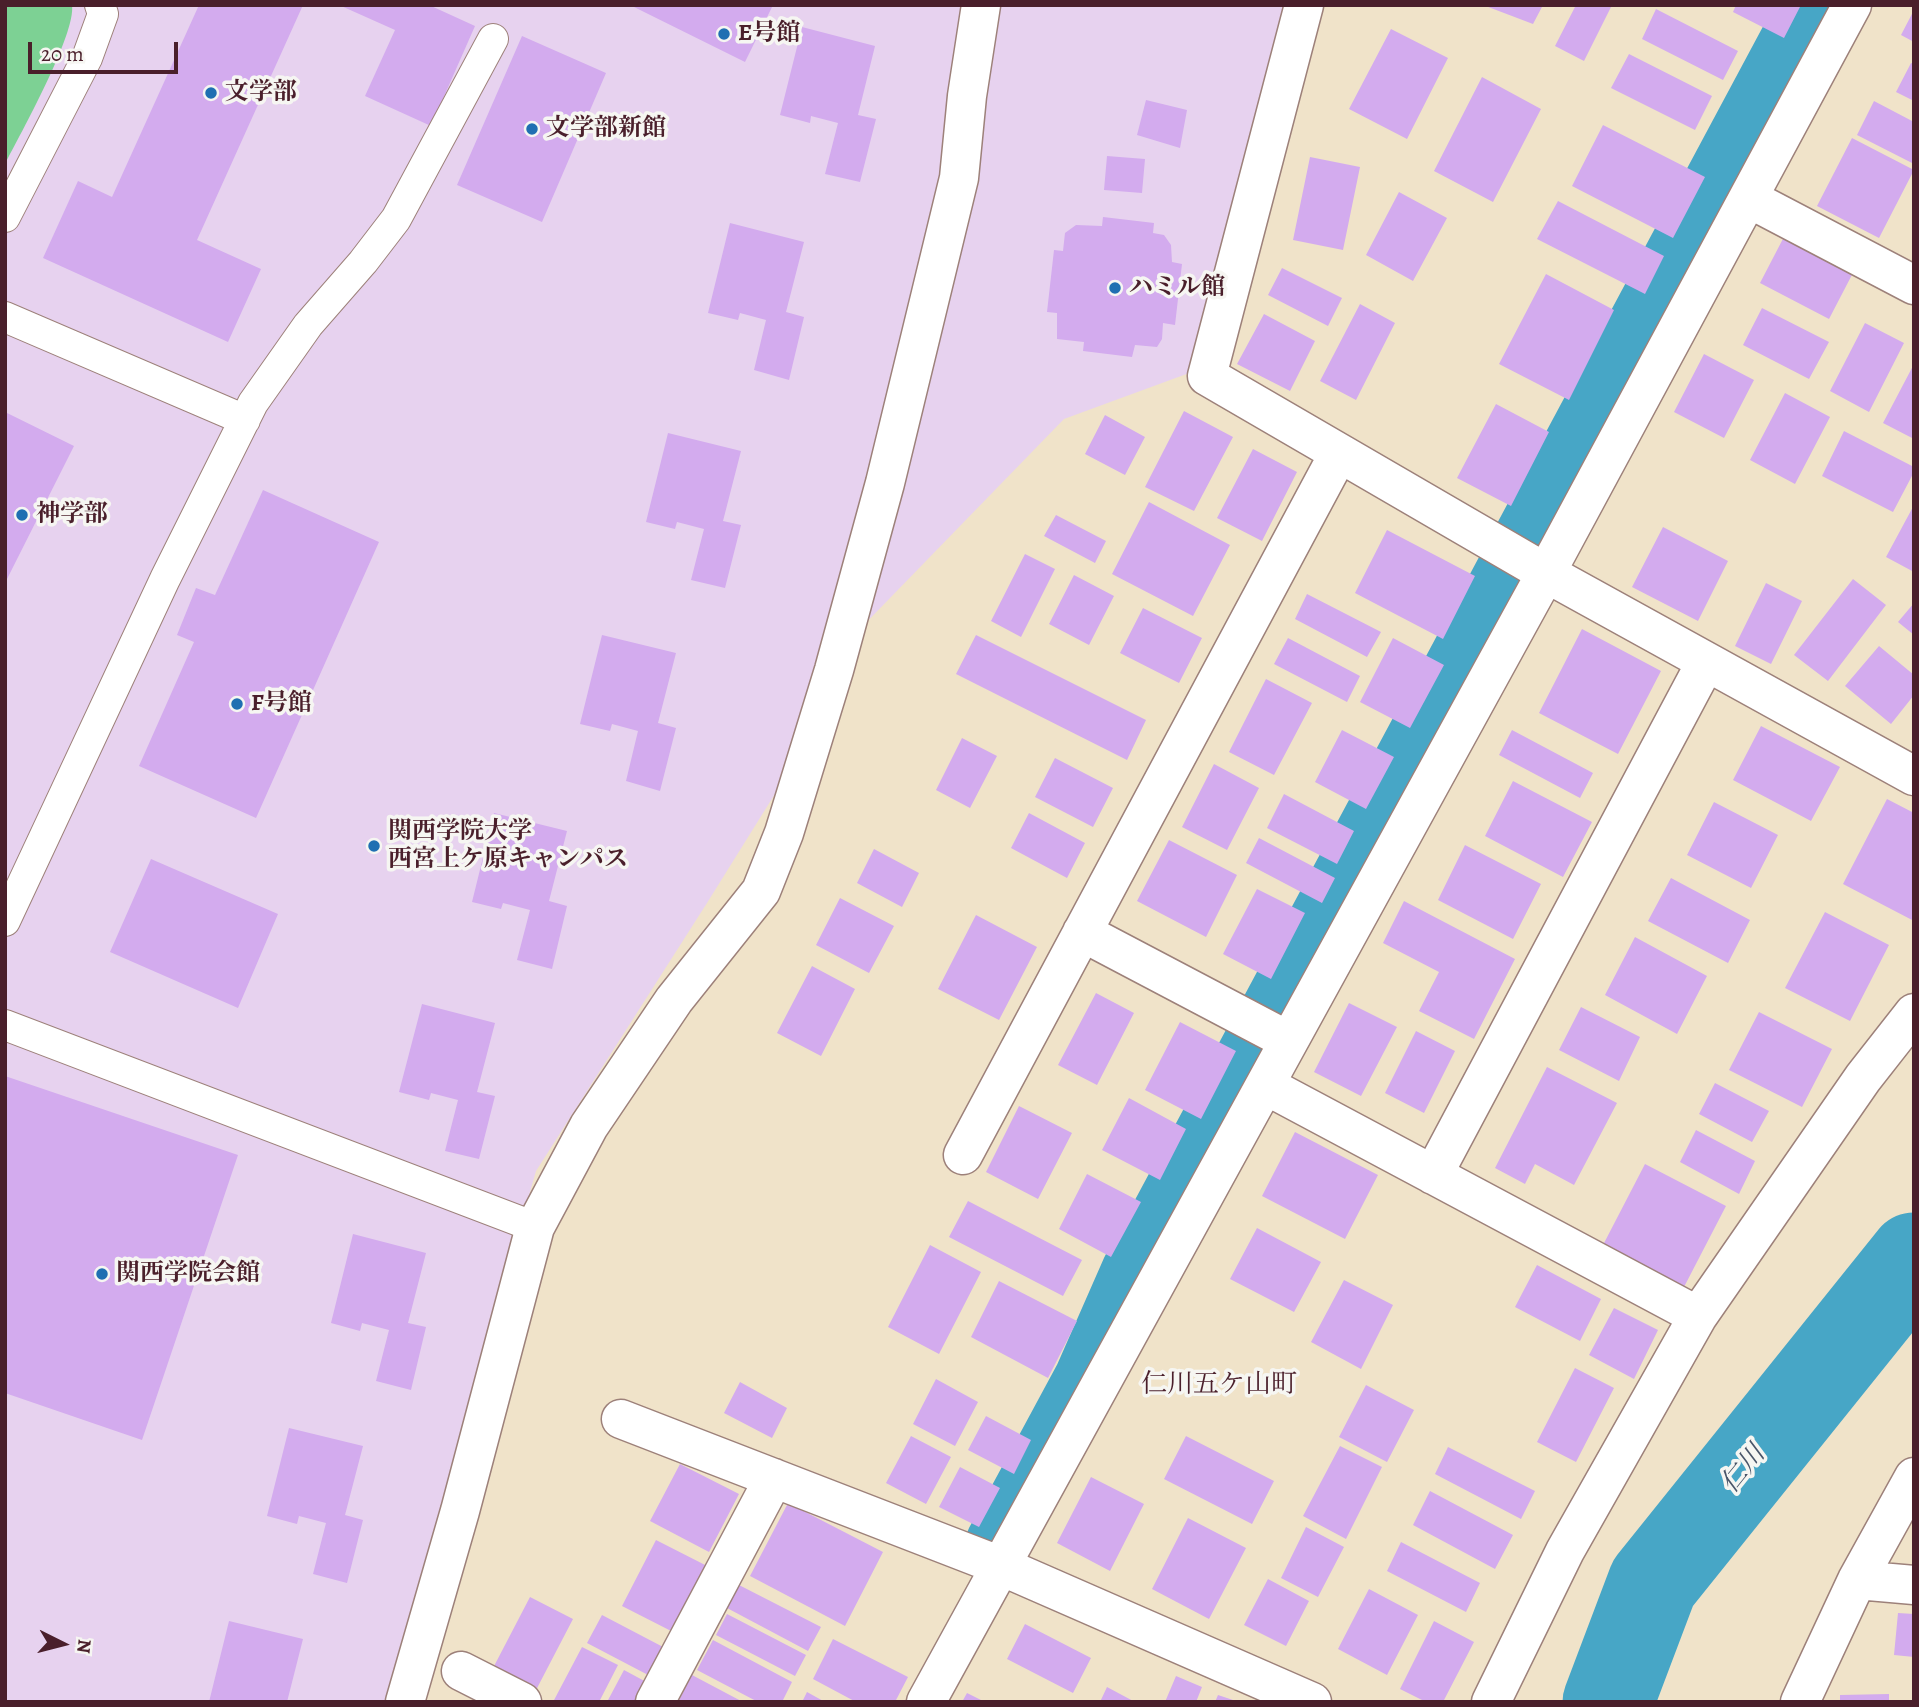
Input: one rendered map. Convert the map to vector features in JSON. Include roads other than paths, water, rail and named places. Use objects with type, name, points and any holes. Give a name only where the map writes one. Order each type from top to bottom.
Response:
[{"type":"street","points":[[5,217],[88,58],[103,14],[100,5]]},
{"type":"street","points":[[405,1702],[460,1511],[535,1227],[597,1114],[674,1000],[761,891],[784,833],[834,670],[885,483],[959,178],[967,96],[981,5]]},
{"type":"street","points":[[1304,5],[1207,376],[1546,573],[1914,776]]},
{"type":"street","points":[[926,1702],[1546,573],[1852,5]]},
{"type":"street","points":[[5,921],[165,579],[253,402],[308,325],[396,219],[493,39]]},
{"type":"street","points":[[1748,198],[1914,285]]},
{"type":"street","points":[[5,317],[245,420]]},
{"type":"street","points":[[963,1155],[1339,453]]},
{"type":"street","points":[[1433,1175],[1706,662]]},
{"type":"street","points":[[1083,932],[1289,1041]]},
{"type":"street","points":[[1491,1702],[1565,1551],[1698,1316],[1863,1078],[1914,1013]]},
{"type":"street","points":[[5,1025],[535,1227]]},
{"type":"street","points":[[1265,1085],[1698,1316]]},
{"type":"street","points":[[621,1419],[1001,1566],[1312,1702]]},
{"type":"street","points":[[1800,1702],[1857,1580],[1914,1477]]},
{"type":"street","points":[[655,1702],[774,1478]]},
{"type":"street","points":[[1857,1580],[1914,1585]]},
{"type":"street","points":[[461,1671],[522,1702]]},
{"type":"waterway","points":[[992,1540],[1081,1375],[1128,1268],[1804,5]]},
{"type":"waterway","name":"仁川","points":[[1608,1702],[1653,1583],[1914,1258]]},
{"type":"place","name":"E号館","points":[[724,34]]},
{"type":"place","name":"文学部","points":[[211,93]]},
{"type":"place","name":"文学部新館","points":[[532,129]]},
{"type":"place","name":"ハミル館","points":[[1115,288]]},
{"type":"place","name":"神学部","points":[[22,515]]},
{"type":"place","name":"F号館","points":[[237,704]]},
{"type":"place","name":"関西学院大学 西宮上ケ原キャンパス","points":[[374,846]]},
{"type":"place","name":"関西学院会館","points":[[102,1274]]},
{"type":"district","name":"仁川五ケ山町","points":[[1219,1386]]}]
